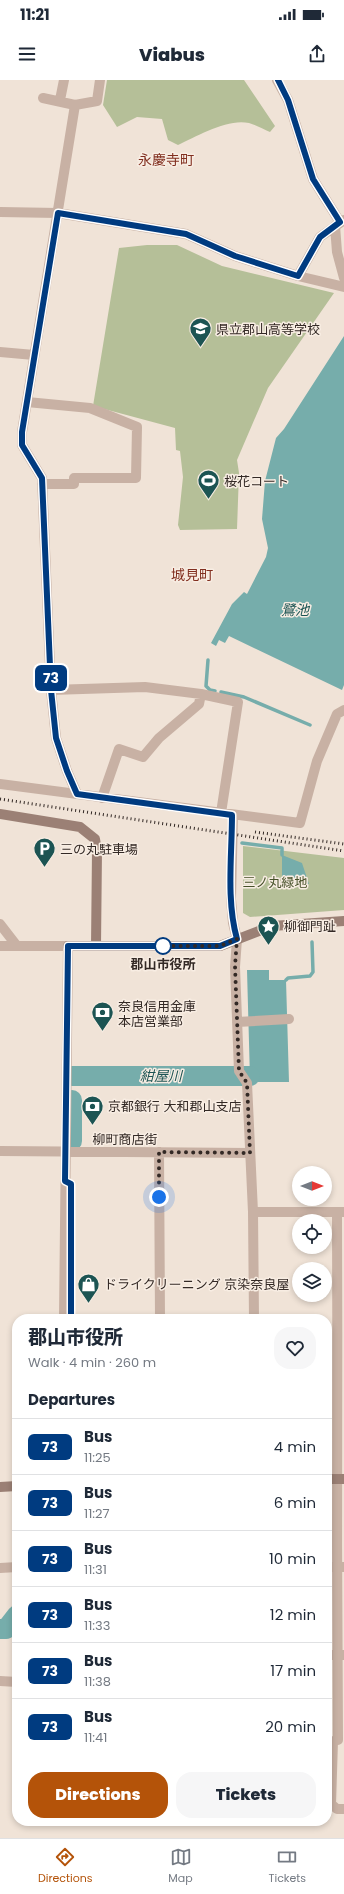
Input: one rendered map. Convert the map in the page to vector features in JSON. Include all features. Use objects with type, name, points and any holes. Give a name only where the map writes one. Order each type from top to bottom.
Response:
[{"type":"street","points":[[60,100],[64,80]]},
{"type":"street","points":[[44,98],[75,104],[97,102],[100,80]]},
{"type":"street","points":[[278,80],[288,100],[313,179],[340,223],[337,252],[344,278]]},
{"type":"street","points":[[75,104],[22,432],[22,445],[42,478],[51,690],[56,738],[67,771],[77,794]]},
{"type":"street","points":[[0,212],[58,213],[186,234],[235,256],[298,276],[344,287]]},
{"type":"street","points":[[298,276],[320,237],[340,223]]},
{"type":"street","points":[[0,352],[34,355]]},
{"type":"street","points":[[27,402],[90,408],[137,427],[136,478],[74,478],[74,484],[42,484]]},
{"type":"street","points":[[51,690],[144,687],[201,694],[238,702],[221,813]]},
{"type":"street","points":[[102,798],[119,749],[143,757],[159,738],[199,704],[201,694]]},
{"type":"street","points":[[0,784],[300,823],[317,761],[336,714],[344,710]]},
{"type":"street","points":[[0,814],[80,827],[95,839],[97,851],[96,946]]},
{"type":"street","points":[[232,815],[232,923],[237,939],[235,966],[239,1071],[247,1083],[253,1212],[254,1314]]},
{"type":"street","points":[[0,946],[220,946],[272,926],[344,921]]},
{"type":"street","points":[[0,924],[18,946]]},
{"type":"street","points":[[64,1314],[68,946]]},
{"type":"street","points":[[237,1022],[290,1019]]},
{"type":"street","name":"柳町商店街","points":[[0,1151],[250,1153]]},
{"type":"street","points":[[159,1152],[160,1314]]},
{"type":"street","points":[[65,1181],[71,1184],[71,1314]]},
{"type":"street","points":[[253,1212],[340,1212],[341,1347],[336,1479],[336,1741],[332,1791]]},
{"type":"street","points":[[0,1487],[12,1486]]},
{"type":"street","points":[[0,1568],[12,1567]]},
{"type":"street","points":[[0,1681],[12,1682]]},
{"type":"street","points":[[332,1805],[337,1809],[344,1809]]},
{"type":"green space","points":[[107,80],[244,80],[275,126],[270,132],[249,123],[232,123],[222,125],[178,145],[168,140],[162,119],[137,117],[117,127],[103,105]]},
{"type":"green space","name":"県立郡山高等学校","points":[[147,245],[177,245],[222,266],[334,293],[268,388],[237,460],[239,473],[237,529],[180,530],[178,525],[183,477],[180,451],[176,450],[175,428],[93,406],[119,248]]},
{"type":"green space","name":"三ノ丸緑地","points":[[243,846],[344,858],[344,910],[250,917],[243,913]]},
{"type":"water","name":"鷺池","points":[[344,336],[344,685],[342,690],[229,636],[225,643],[219,640],[216,646],[211,643],[232,604],[244,592],[247,594],[266,557],[268,548],[262,519],[265,481],[276,438],[284,429]]},
{"type":"water","points":[[282,855],[302,863],[309,884],[282,883]]},
{"type":"water","points":[[247,970],[269,970],[269,980],[286,980],[289,1082],[258,1082],[250,1079]]},
{"type":"waterway","points":[[208,660],[206,686],[210,690],[215,691]]},
{"type":"waterway","points":[[221,692],[244,697],[310,725]]},
{"type":"waterway","points":[[242,843],[282,848],[282,855]]},
{"type":"waterway","points":[[286,980],[288,978],[310,976],[313,972],[312,942]]},
{"type":"waterway","name":"紺屋川","points":[[72,1076],[250,1076]]},
{"type":"waterway","name":"紺屋川","points":[[72,1100],[72,1141]]},
{"type":"waterway","name":"紺屋川","points":[[0,1629],[6,1629],[12,1621]]},
{"type":"railway","points":[[0,799],[344,851]]},
{"type":"railway","points":[[255,832],[344,844]]},
{"type":"bus line","name":"73","points":[[71,1314],[71,1184],[65,1181],[68,946],[220,946],[237,939],[232,923],[231,900],[232,815],[77,794],[67,771],[56,738],[51,690],[42,478],[22,445],[22,432],[34,355],[58,213],[186,234],[235,256],[298,276],[320,237],[340,222],[313,179],[288,100],[278,80]]},
{"type":"place","name":"県立郡山高等学校","points":[[201,348]]},
{"type":"place","name":"桜花コート","points":[[209,500]]},
{"type":"place","name":"三の丸駐車場","points":[[44,868]]},
{"type":"place","name":"郡山市役所","points":[[163,946]]},
{"type":"place","name":"柳御門趾","points":[[269,946]]},
{"type":"place","name":"奈良信用金庫 本店営業部","points":[[103,1032]]},
{"type":"place","name":"京都銀行 大和郡山支店","points":[[92,1126]]},
{"type":"place","name":"ドライクリーニング 京染奈良屋","points":[[89,1304]]},
{"type":"district","name":"永慶寺町","points":[[166,160]]},
{"type":"district","name":"城見町","points":[[192,575]]},
{"type":"route","points":[[159,1197],[159,1152],[250,1153],[247,1083],[239,1071],[235,966],[237,939],[220,946],[163,946]]}]
